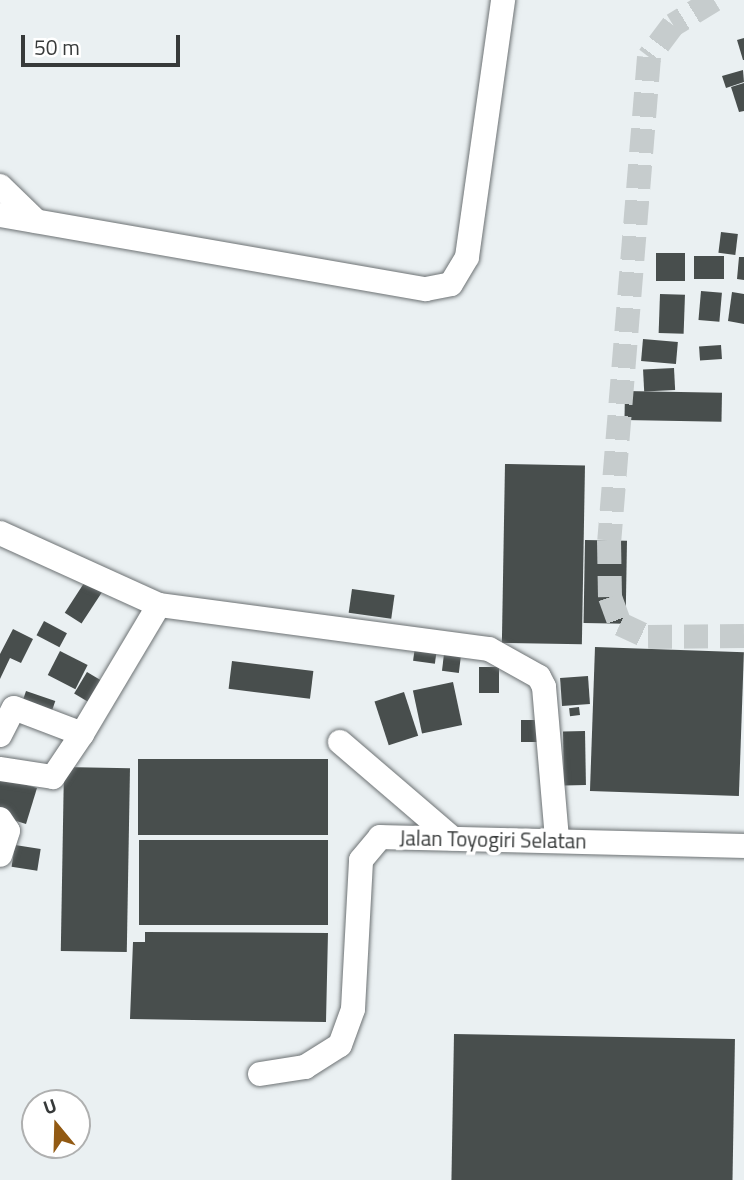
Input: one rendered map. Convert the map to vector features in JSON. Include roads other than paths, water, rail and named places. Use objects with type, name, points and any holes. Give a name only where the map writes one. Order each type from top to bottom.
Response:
[{"type":"street","points":[[0,215],[426,289],[452,284],[467,257],[503,0]]},
{"type":"street","points":[[0,186],[36,221]]},
{"type":"street","points":[[0,533],[159,605],[480,646],[539,677],[557,839]]},
{"type":"street","points":[[0,769],[53,777],[82,734],[159,605]]},
{"type":"street","points":[[0,735],[13,708],[82,734]]},
{"type":"street","points":[[340,742],[452,838]]},
{"type":"street","points":[[0,819],[8,831],[0,855]]},
{"type":"street","name":"Jalan Toyogiri Selatan","points":[[260,1074],[305,1067],[340,1045],[353,1009],[366,846],[380,837],[557,839],[744,846]]},
{"type":"tunnel","points":[[714,0],[673,25],[649,57],[609,540],[610,597],[620,624],[648,637],[744,636]]}]
